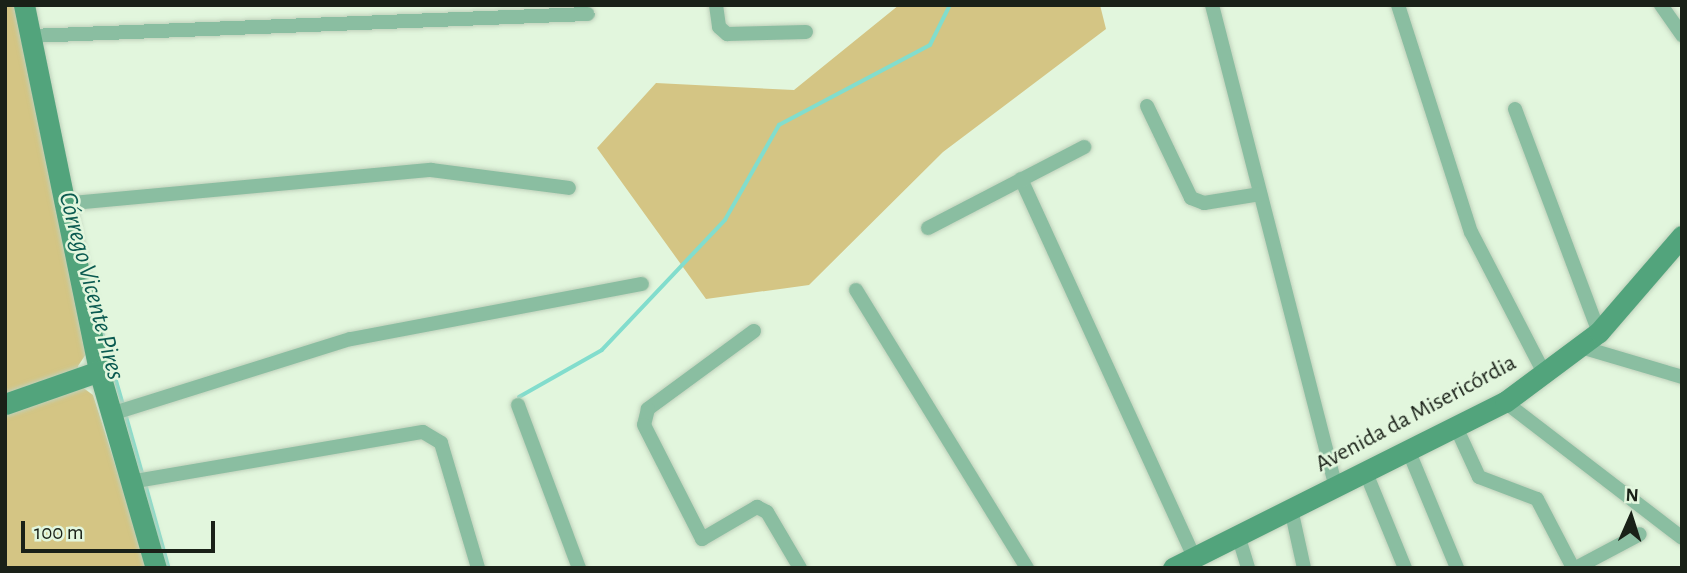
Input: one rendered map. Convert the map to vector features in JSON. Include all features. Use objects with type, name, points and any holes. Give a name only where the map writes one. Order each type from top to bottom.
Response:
[{"type":"street","points":[[24,5],[62,204],[99,371],[156,568]]},
{"type":"street","points":[[716,5],[719,27],[727,34],[806,32]]},
{"type":"street","points":[[1212,5],[1336,487]]},
{"type":"street","points":[[1398,5],[1471,232],[1544,373]]},
{"type":"street","points":[[1661,5],[1682,35]]},
{"type":"street","points":[[30,36],[588,14]]},
{"type":"street","points":[[1147,106],[1191,198],[1204,203],[1261,194]]},
{"type":"street","points":[[1515,109],[1599,332]]},
{"type":"street","points":[[928,228],[1084,147]]},
{"type":"street","points":[[62,204],[430,170],[569,188]]},
{"type":"street","points":[[1021,179],[1194,557]]},
{"type":"street","name":"Avenida da Misericórdia","points":[[1173,568],[1409,452],[1504,402],[1599,332],[1682,236]]},
{"type":"street","points":[[111,414],[342,342],[642,284]]},
{"type":"street","points":[[856,290],[1027,568]]},
{"type":"street","points":[[754,331],[648,410],[645,425],[702,539],[757,508],[767,512],[800,568]]},
{"type":"street","points":[[1581,347],[1682,377]]},
{"type":"street","points":[[5,404],[99,371]]},
{"type":"street","points":[[1504,402],[1682,538]]},
{"type":"street","points":[[518,405],[579,568]]},
{"type":"street","points":[[1456,427],[1479,477],[1537,499],[1574,568],[1640,534]]},
{"type":"street","points":[[130,482],[423,432],[441,443],[478,568]]},
{"type":"street","points":[[1409,452],[1457,568]]},
{"type":"street","points":[[1366,473],[1405,568]]},
{"type":"street","points":[[1291,509],[1304,568]]},
{"type":"street","points":[[1238,535],[1248,568]]},
{"type":"shaded area","points":[[5,5],[22,5],[86,354],[78,366],[82,387],[93,395],[148,568],[5,568]]},
{"type":"shaded area","points":[[899,5],[1100,5],[1106,29],[943,152],[809,285],[706,299],[597,148],[656,83],[794,90]]},
{"type":"waterway","points":[[519,397],[602,350],[725,220],[779,125],[930,45],[950,5]]},
{"type":"waterway","name":"Córrego Vicente Pires","points":[[98,317],[124,407]]},
{"type":"waterway","name":"Córrego Vicente Pires","points":[[126,415],[143,475]]},
{"type":"waterway","name":"Córrego Vicente Pires","points":[[145,482],[169,568]]}]
